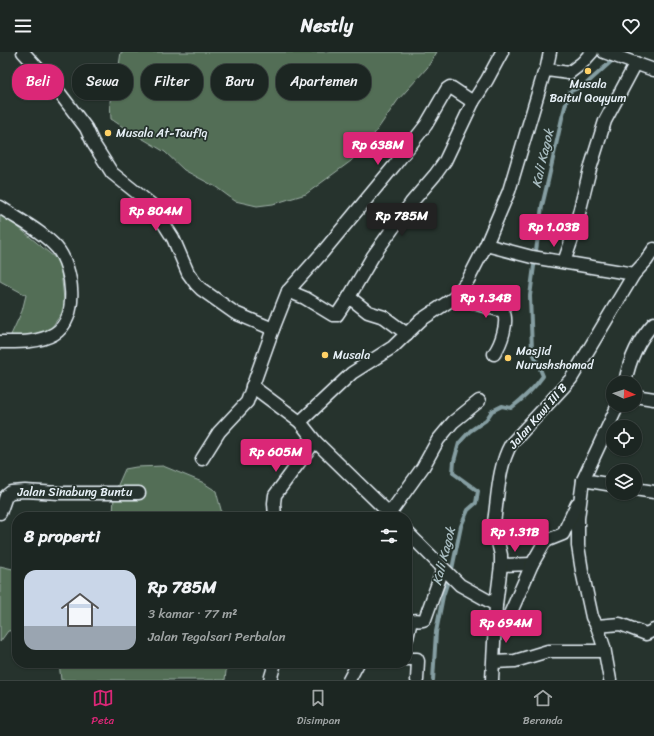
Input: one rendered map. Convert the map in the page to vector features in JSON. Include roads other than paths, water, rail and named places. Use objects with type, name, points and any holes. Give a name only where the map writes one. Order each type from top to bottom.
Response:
[{"type":"street","points":[[24,52],[55,87],[86,128],[93,144],[112,173],[152,205],[173,238],[188,273],[196,284],[235,313],[273,329]]},
{"type":"street","points":[[288,291],[305,298],[333,315],[337,315],[373,256],[411,203],[444,162],[473,102],[502,52]]},
{"type":"street","points":[[300,422],[352,373],[386,353],[421,320],[454,298],[468,280],[486,245],[509,192],[526,132],[546,71],[550,52]]},
{"type":"street","points":[[546,71],[569,73],[592,52]]},
{"type":"street","points":[[613,55],[654,70]]},
{"type":"street","points":[[564,262],[574,233],[590,169],[605,120],[636,63]]},
{"type":"street","points":[[202,459],[220,432],[247,402],[288,291],[322,253],[394,166],[426,125],[447,89],[450,87],[452,88],[473,102]]},
{"type":"street","points":[[0,207],[47,238],[57,248],[65,259],[70,276],[71,296],[69,311],[64,324],[56,333],[46,338],[22,342],[0,342]]},
{"type":"street","points":[[486,245],[536,257],[634,274]]},
{"type":"street","name":"Jalan Kawi III B","points":[[492,680],[496,605],[501,565],[501,555],[494,522],[503,463],[506,453],[512,444],[574,373],[634,274],[646,261],[654,249]]},
{"type":"street","points":[[348,297],[368,312],[384,317],[406,334]]},
{"type":"street","points":[[454,298],[503,310],[505,316],[504,330],[500,344],[494,354]]},
{"type":"street","points":[[627,376],[635,350],[654,323]]},
{"type":"street","points":[[252,386],[300,422],[316,441],[388,512]]},
{"type":"street","points":[[642,397],[654,399]]},
{"type":"street","points":[[393,512],[438,440],[453,422],[479,401]]},
{"type":"street","points":[[610,680],[597,626],[592,618],[582,571],[578,546],[578,518],[583,480],[615,412]]},
{"type":"street","points":[[275,512],[275,495],[316,441]]},
{"type":"street","points":[[583,480],[606,484]]},
{"type":"street","points":[[642,490],[654,492]]},
{"type":"street","name":"Jalan Sinabung Buntu","points":[[0,513],[6,496],[11,492],[139,493]]},
{"type":"street","points":[[507,621],[532,564],[544,543],[563,534],[581,496]]},
{"type":"street","points":[[412,537],[460,585],[496,605]]},
{"type":"street","points":[[501,565],[532,564]]},
{"type":"street","points":[[412,622],[425,619],[445,571]]},
{"type":"street","points":[[597,626],[620,624],[644,634],[652,631]]},
{"type":"street","points":[[494,662],[515,661],[548,651],[604,651]]},
{"type":"street","points":[[412,658],[417,659],[418,661],[417,680]]},
{"type":"street","points":[[270,680],[274,668]]},
{"type":"street","points":[[349,680],[355,668]]},
{"type":"waterway","name":"Kali Kagok","points":[[433,680],[436,632],[443,596],[452,569],[461,526],[468,510],[476,503],[478,491],[453,473],[454,461],[459,443],[470,431],[486,420],[492,411],[502,406],[511,408],[524,397],[543,376],[532,350],[530,296],[542,206],[569,92],[585,85],[615,58]]},
{"type":"place","name":"Musala Baitul Qoyyum","points":[[588,71]]},
{"type":"place","name":"Musala At-Taufiq","points":[[108,133]]},
{"type":"place","name":"Musala","points":[[325,355]]},
{"type":"place","name":"Masjid Nurushshomad","points":[[508,358]]}]
